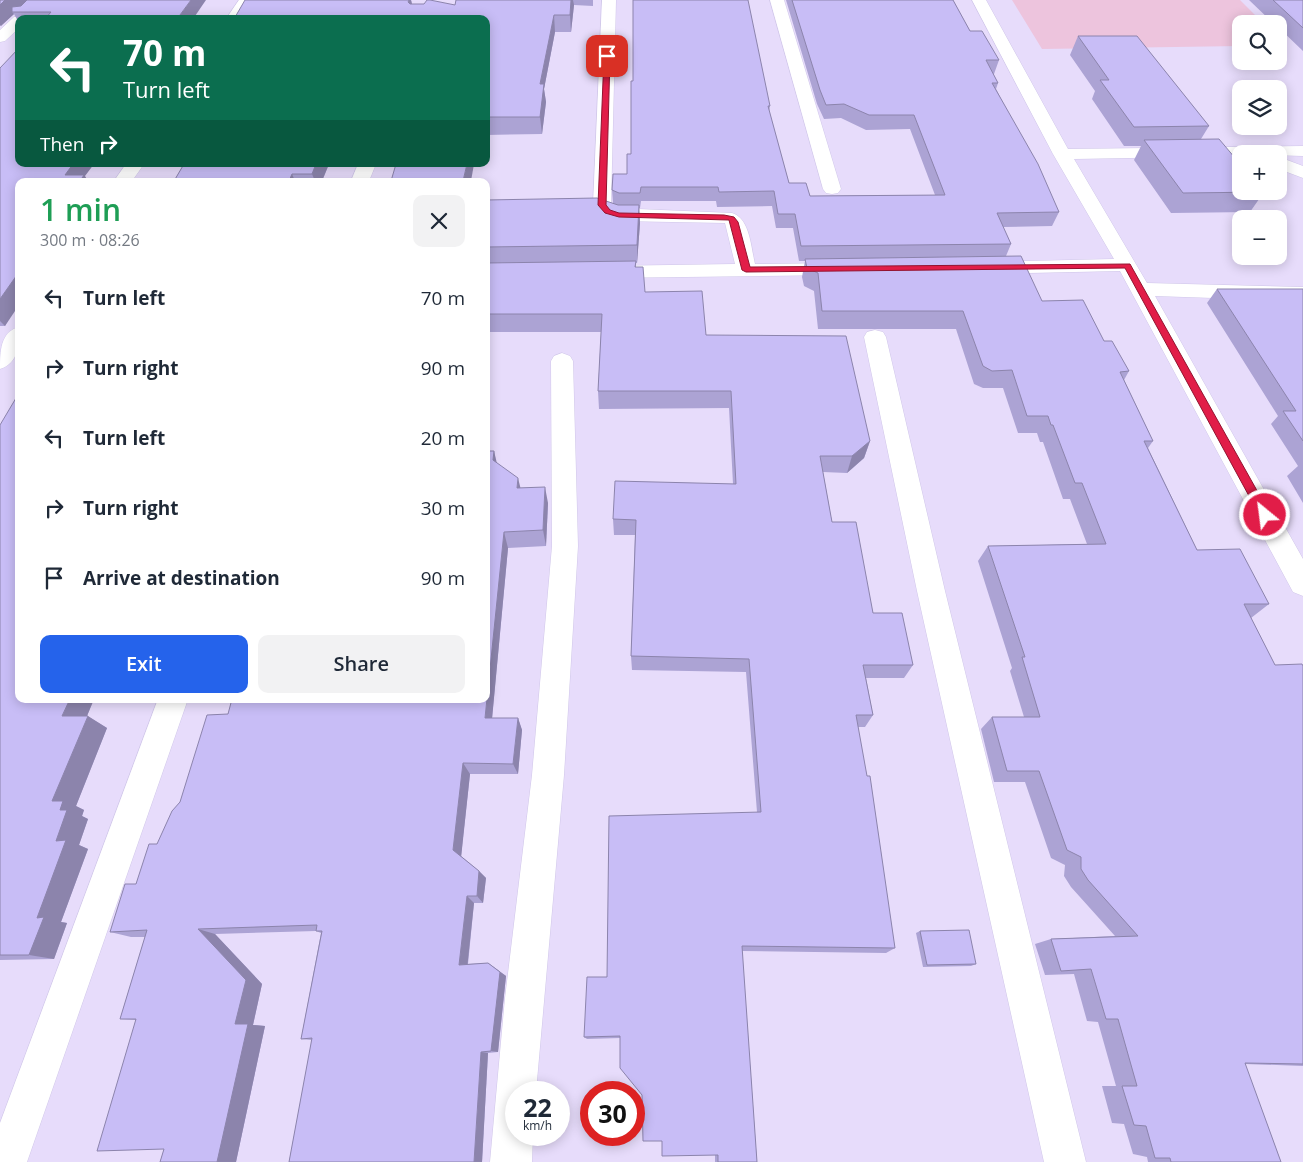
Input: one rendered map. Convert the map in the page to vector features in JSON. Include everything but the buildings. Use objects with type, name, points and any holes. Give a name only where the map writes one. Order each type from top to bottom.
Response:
[{"type":"street","points":[[236,15],[246,0]]},
{"type":"street","points":[[609,0],[602,205],[608,212],[619,215],[724,217],[732,219],[746,270]]},
{"type":"street","points":[[777,0],[832,188]]},
{"type":"street","points":[[979,0],[1062,154],[1127,265],[1303,584]]},
{"type":"street","points":[[0,38],[15,23]]},
{"type":"street","points":[[1287,151],[1303,151]]},
{"type":"street","points":[[1062,154],[1232,152]]},
{"type":"street","points":[[1287,166],[1303,173]]},
{"type":"street","points":[[125,178],[133,167]]},
{"type":"street","points":[[970,268],[1127,265]]},
{"type":"street","points":[[591,272],[863,269]]},
{"type":"street","points":[[1140,289],[1303,294]]},
{"type":"street","points":[[875,337],[931,591],[1065,1162]]},
{"type":"street","points":[[0,361],[15,340]]},
{"type":"street","points":[[517,1081],[548,775],[565,546],[562,361]]},
{"type":"street","points":[[6,1162],[172,703]]},
{"type":"street","points":[[511,1162],[512,1146]]},
{"type":"shaded area","points":[[0,0],[1303,0],[1303,1162],[0,1162]]},
{"type":"shaded area","points":[[1012,0],[1240,0],[1255,15],[1232,15],[1232,46],[1042,49]]},
{"type":"route","points":[[607,56],[602,205],[608,212],[619,215],[724,217],[732,219],[746,270],[1127,265],[1265,515]]}]
